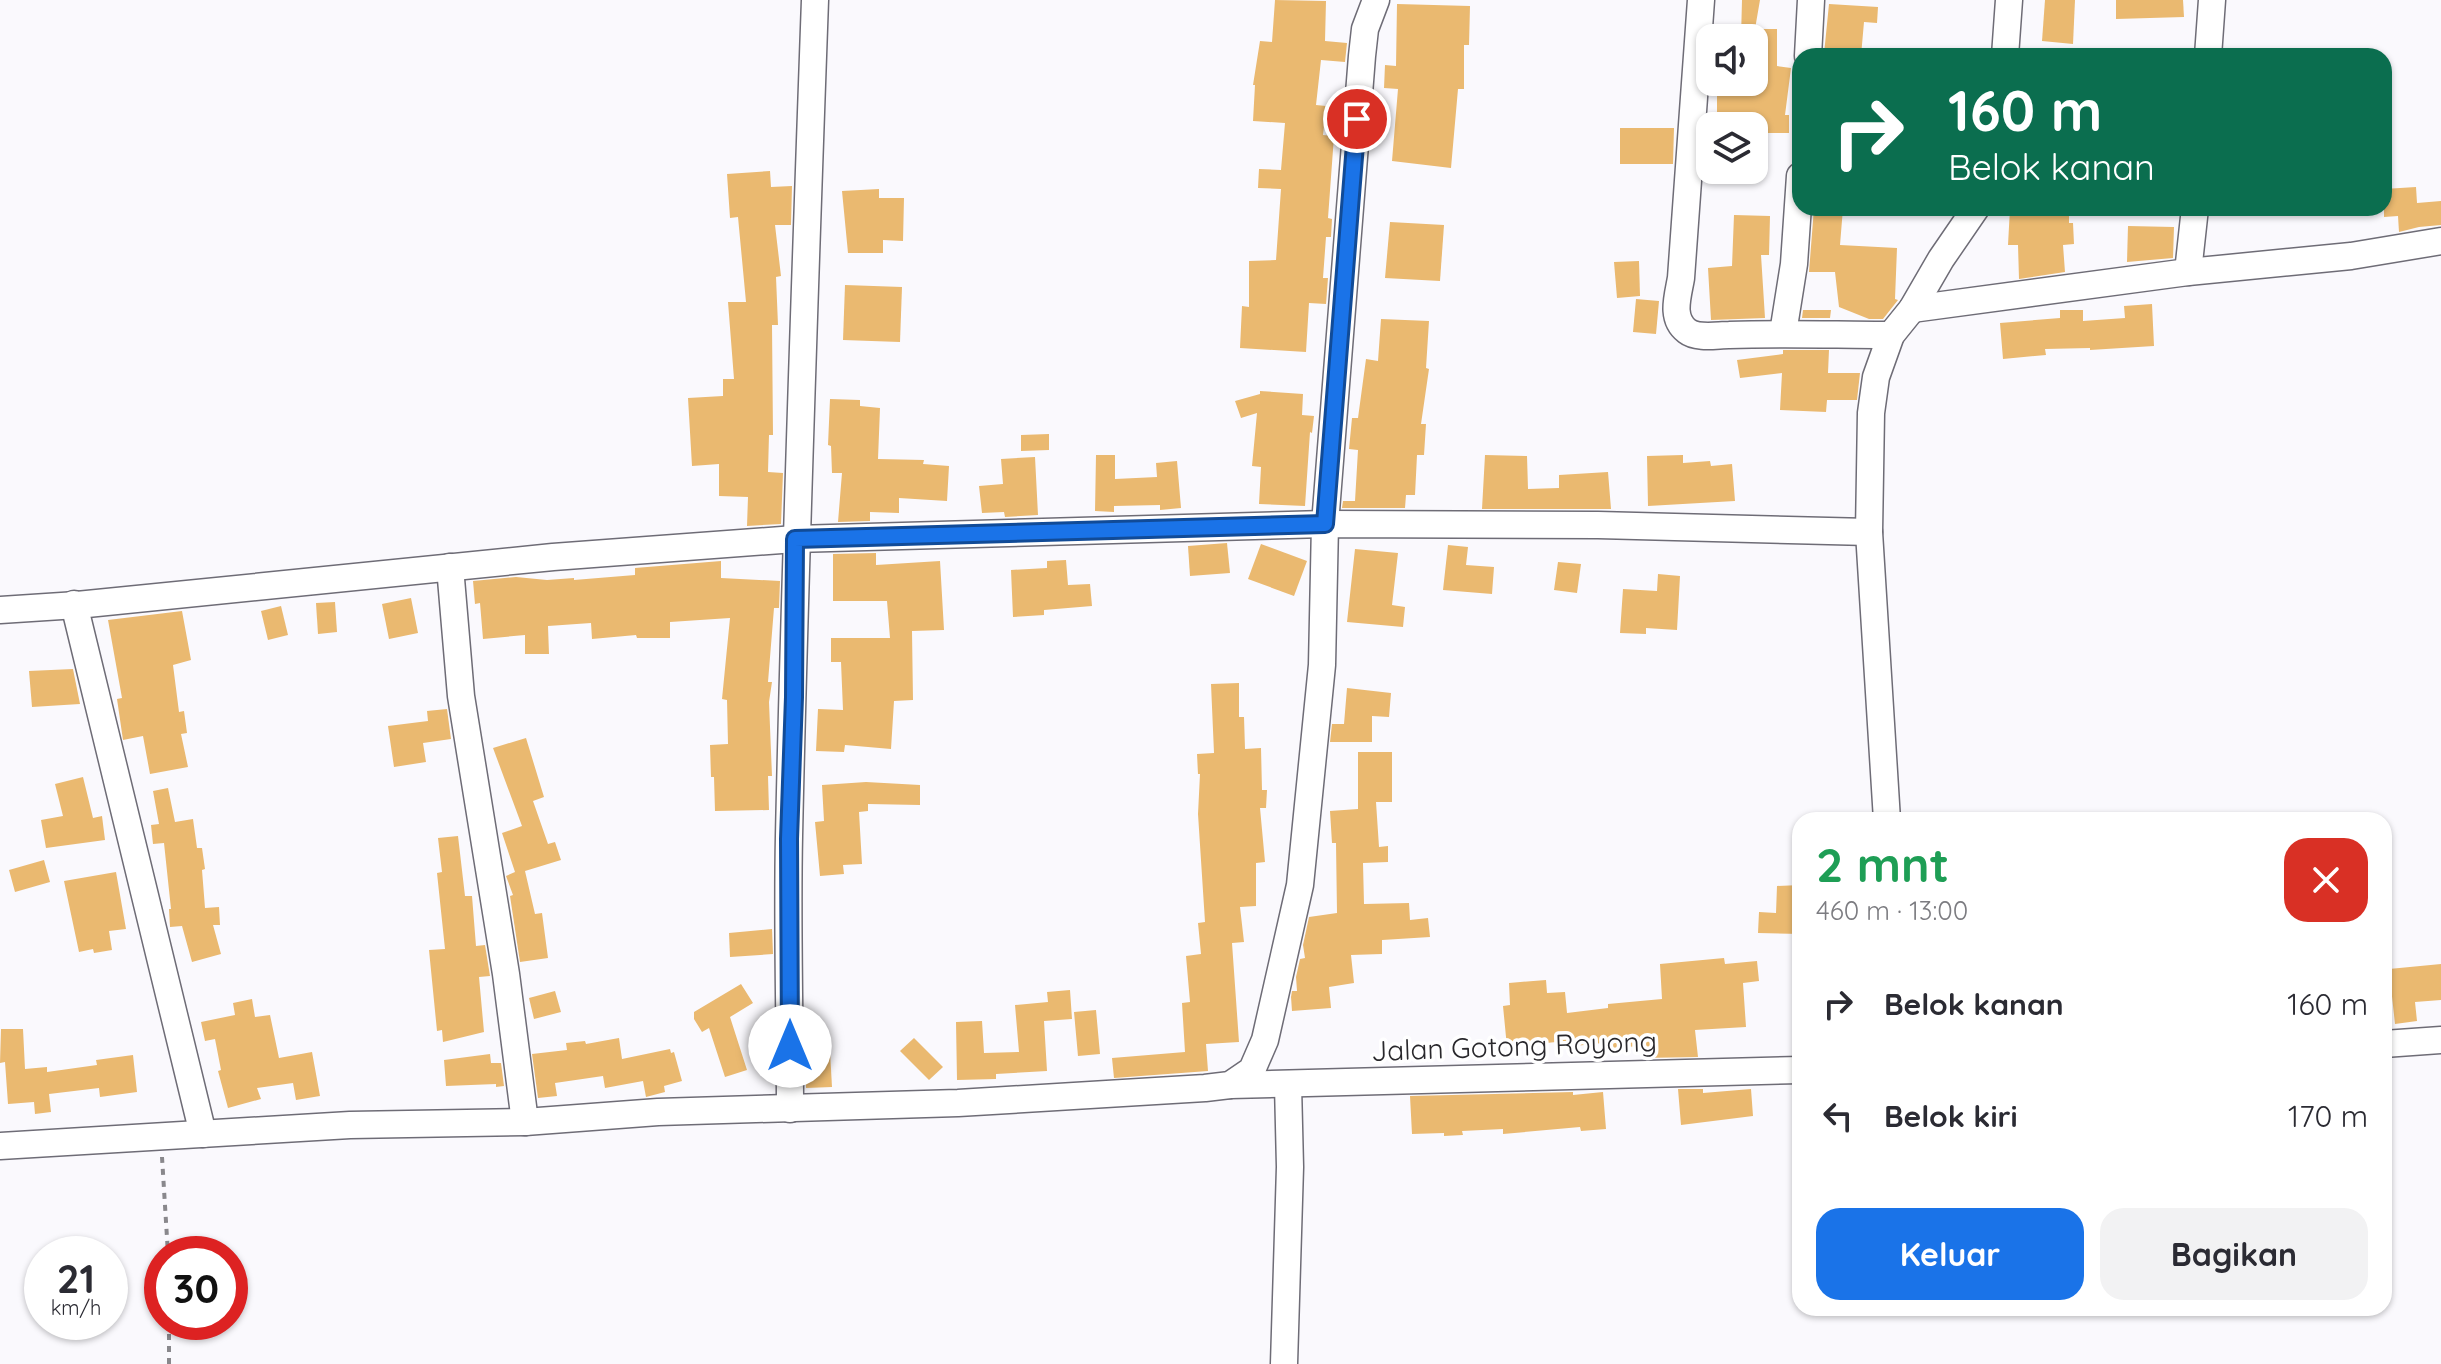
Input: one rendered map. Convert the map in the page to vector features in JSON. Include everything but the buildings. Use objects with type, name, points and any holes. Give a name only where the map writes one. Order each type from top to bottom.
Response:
[{"type":"street","points":[[790,1109],[789,839],[795,539],[815,0]]},
{"type":"street","points":[[1230,1085],[1252,1070],[1265,1040],[1300,885],[1322,665],[1325,524],[1362,56],[1365,29],[1376,0]]},
{"type":"street","points":[[1701,0],[1681,278],[1675,310],[1680,324],[1689,333],[1704,335],[1891,335]]},
{"type":"street","points":[[1808,48],[1811,0]]},
{"type":"street","points":[[2006,48],[2009,0]]},
{"type":"street","points":[[2209,48],[2212,0]]},
{"type":"street","points":[[1783,333],[1794,264],[1797,216]]},
{"type":"street","points":[[1886,812],[1869,532],[1871,413],[1876,377],[1891,335],[1912,309],[1971,216]]},
{"type":"street","points":[[2188,272],[2194,216]]},
{"type":"street","points":[[1912,309],[2188,272],[2351,256],[2441,241]]},
{"type":"street","points":[[0,610],[450,567],[795,539],[1325,524],[1583,525],[1869,532]]},
{"type":"street","points":[[450,567],[461,696],[506,974],[525,1122]]},
{"type":"street","points":[[74,604],[203,1134]]},
{"type":"street","points":[[2392,1043],[2441,1040]]},
{"type":"street","name":"Jalan Gotong Royong","points":[[0,1146],[350,1125],[525,1122],[658,1112],[974,1102],[1230,1085],[1792,1070]]},
{"type":"street","points":[[1284,1364],[1290,1167],[1288,1085]]},
{"type":"path","points":[[161,1137],[167,1236]]},
{"type":"path","points":[[169,1340],[169,1364]]},
{"type":"route","points":[[790,1046],[789,839],[795,539],[1325,524],[1357,119]]}]
